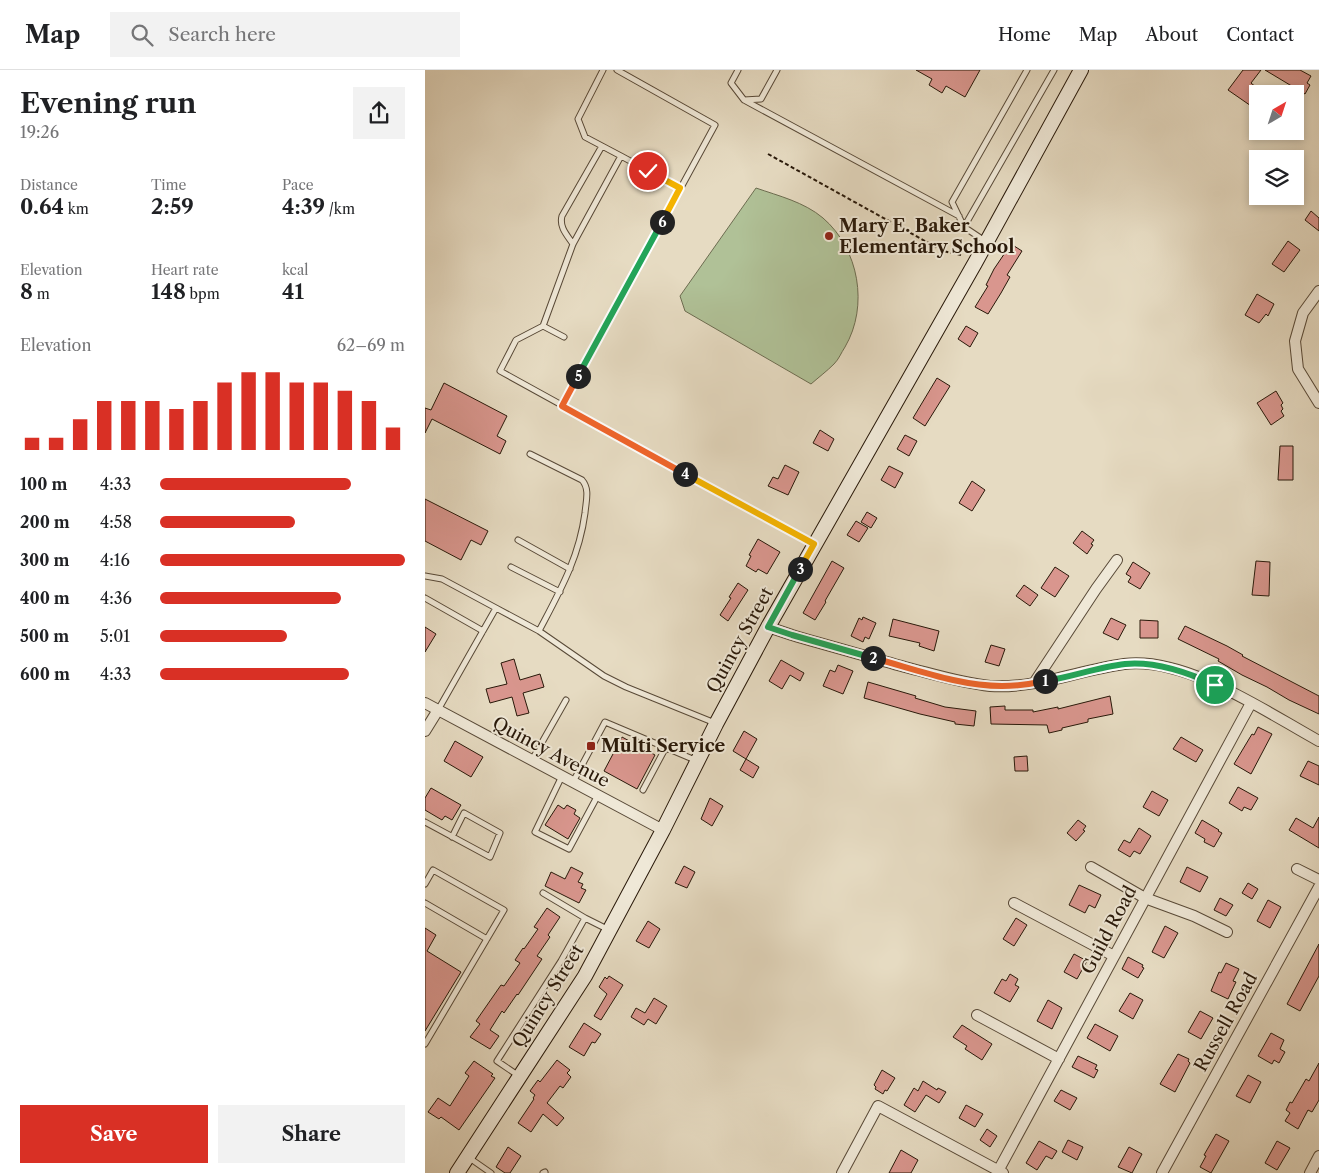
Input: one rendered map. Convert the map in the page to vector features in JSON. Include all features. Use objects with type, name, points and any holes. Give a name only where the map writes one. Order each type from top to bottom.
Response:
[{"type":"main road","name":"Quincy Street","points":[[457,1173],[585,976],[768,627],[987,242],[1081,70]]},
{"type":"street","points":[[1319,291],[1303,312],[1295,340],[1298,369],[1319,403]]},
{"type":"street","points":[[1034,683],[1117,560]]},
{"type":"street","points":[[768,627],[962,681],[1002,686],[1034,683],[1127,664],[1163,666],[1199,677],[1251,703],[1319,741]]},
{"type":"street","name":"Quincy Avenue","points":[[425,703],[663,830]]},
{"type":"street","name":"Guild Road","points":[[1000,1172],[1251,703]]},
{"type":"street","points":[[425,731],[438,710]]},
{"type":"street","points":[[1091,867],[1145,898],[1194,916],[1227,932]]},
{"type":"street","points":[[1297,869],[1319,880]]},
{"type":"street","name":"Russell Road","points":[[1162,1173],[1319,887]]},
{"type":"street","points":[[1014,903],[1114,956]]},
{"type":"street","points":[[977,1015],[1059,1059]]},
{"type":"street","points":[[842,1173],[878,1106],[1000,1172]]},
{"type":"street","points":[[1310,1173],[1319,1156]]},
{"type":"lane","points":[[603,70],[578,119],[585,137],[680,188]]},
{"type":"lane","points":[[562,406],[715,125],[617,70]]},
{"type":"lane","points":[[738,70],[731,83],[744,100],[959,216]]},
{"type":"lane","points":[[744,100],[761,99],[777,70]]},
{"type":"lane","points":[[987,242],[964,228],[953,202],[1027,70]]},
{"type":"lane","points":[[964,228],[1054,70]]},
{"type":"lane","points":[[573,244],[563,230],[562,216],[602,146]]},
{"type":"lane","points":[[621,156],[573,244],[543,326],[516,340],[499,371],[814,544]]},
{"type":"lane","points":[[543,326],[564,337]]},
{"type":"lane","points":[[530,454],[582,480],[586,485],[587,494],[583,529],[577,553],[560,592],[539,631]]},
{"type":"lane","points":[[518,540],[571,569]]},
{"type":"lane","points":[[511,567],[560,592]]},
{"type":"lane","points":[[425,576],[442,579],[539,631],[604,676],[716,724]]},
{"type":"lane","points":[[425,598],[483,631]]},
{"type":"lane","points":[[438,710],[496,608]]},
{"type":"lane","points":[[532,760],[566,700]]},
{"type":"lane","points":[[573,782],[605,722],[697,761]]},
{"type":"lane","points":[[643,790],[666,747]]},
{"type":"lane","points":[[562,776],[535,832],[569,849],[598,795]]},
{"type":"lane","points":[[425,822],[452,837],[490,857],[500,833],[464,813],[452,837]]},
{"type":"lane","points":[[425,884],[433,870],[504,910],[425,1044]]},
{"type":"lane","points":[[543,894],[610,930]]},
{"type":"lane","points":[[425,903],[487,939]]},
{"type":"lane","points":[[520,1077],[497,1061],[561,962],[585,918]]},
{"type":"lane","points":[[467,1157],[491,1173]]},
{"type":"path","points":[[768,154],[943,251],[961,255]]},
{"type":"green space","points":[[756,188],[800,204],[823,218],[845,245],[857,279],[857,314],[845,347],[836,362],[811,384],[685,311],[680,296]]},
{"type":"building","points":[[916,70],[980,70],[965,97],[946,86],[942,93],[929,85],[932,79]]},
{"type":"building","points":[[1243,70],[1261,70],[1251,83],[1253,85],[1249,85],[1249,105],[1228,90]]},
{"type":"building","points":[[1265,70],[1300,70],[1311,76],[1307,83],[1310,85],[1305,94],[1304,85],[1290,85]]},
{"type":"building","points":[[1311,211],[1319,218],[1319,231],[1305,220]]},
{"type":"building","points":[[1288,241],[1300,250],[1284,272],[1272,264]]},
{"type":"building","points":[[1011,244],[1022,251],[1007,275],[1010,277],[988,314],[975,307],[988,286],[986,285],[994,269]]},
{"type":"building","points":[[1257,294],[1274,304],[1268,316],[1266,314],[1259,323],[1245,315]]},
{"type":"building","points":[[966,326],[978,333],[970,347],[958,339]]},
{"type":"building","points":[[937,378],[950,386],[925,426],[913,418]]},
{"type":"building","points":[[444,383],[507,416],[497,436],[506,441],[500,454],[432,419],[425,433],[425,408],[431,410]]},
{"type":"building","points":[[1276,391],[1283,403],[1281,411],[1284,416],[1271,425],[1257,403]]},
{"type":"building","points":[[820,430],[834,439],[828,451],[813,443]]},
{"type":"building","points":[[905,435],[917,441],[909,456],[897,449]]},
{"type":"building","points":[[1280,446],[1293,446],[1293,480],[1278,480]]},
{"type":"building","points":[[785,465],[799,472],[788,495],[768,486],[773,477],[778,479]]},
{"type":"building","points":[[889,466],[903,473],[895,488],[881,480]]},
{"type":"building","points":[[972,481],[985,490],[972,511],[959,503]]},
{"type":"building","points":[[425,499],[488,531],[481,545],[471,540],[461,560],[425,541]]},
{"type":"building","points":[[867,512],[877,518],[871,528],[861,522]]},
{"type":"building","points":[[856,521],[868,528],[859,542],[847,535]]},
{"type":"building","points":[[1082,531],[1094,540],[1087,554],[1073,543]]},
{"type":"building","points":[[758,539],[780,552],[767,574],[758,569],[756,572],[746,566],[751,556],[749,555]]},
{"type":"building","points":[[832,561],[844,568],[815,620],[803,613]]},
{"type":"building","points":[[1256,561],[1270,562],[1269,596],[1252,595]]},
{"type":"building","points":[[1133,562],[1150,573],[1140,589],[1128,582],[1131,577],[1126,574]]},
{"type":"building","points":[[1055,567],[1069,576],[1055,597],[1041,588]]},
{"type":"building","points":[[738,583],[748,590],[728,621],[720,615]]},
{"type":"building","points":[[1024,585],[1038,595],[1030,606],[1016,596]]},
{"type":"building","points":[[863,617],[876,623],[869,639],[865,637],[863,642],[851,636],[859,618],[862,620]]},
{"type":"building","points":[[1111,618],[1126,625],[1118,640],[1103,633]]},
{"type":"building","points":[[893,619],[939,631],[934,651],[919,646],[920,643],[889,636]]},
{"type":"building","points":[[1140,620],[1158,621],[1158,638],[1140,638]]},
{"type":"building","points":[[1185,626],[1227,646],[1242,656],[1319,696],[1319,714],[1242,675],[1218,661],[1219,659],[1178,639]]},
{"type":"building","points":[[425,627],[436,634],[425,652]]},
{"type":"building","points":[[991,645],[1005,649],[999,666],[985,662]]},
{"type":"building","points":[[514,659],[520,680],[540,674],[544,687],[523,693],[529,713],[517,716],[512,697],[490,703],[486,689],[507,684],[501,663]]},
{"type":"building","points":[[781,660],[804,673],[800,681],[790,675],[782,689],[769,681]]},
{"type":"building","points":[[838,665],[853,671],[843,694],[823,686],[830,670],[835,672]]},
{"type":"building","points":[[868,682],[916,696],[915,698],[945,707],[976,711],[974,726],[955,724],[955,722],[864,698]]},
{"type":"building","points":[[1110,696],[1113,714],[1088,719],[1088,722],[1062,728],[1062,730],[1049,733],[1047,725],[991,724],[990,707],[1005,706],[1005,710],[1033,710],[1033,712],[1058,707],[1058,709]]},
{"type":"building","points":[[1258,727],[1272,734],[1251,774],[1234,764]]},
{"type":"building","points":[[744,731],[757,739],[746,759],[733,751]]},
{"type":"building","points":[[622,737],[655,755],[637,789],[604,771]]},
{"type":"building","points":[[1181,737],[1203,750],[1196,762],[1173,749]]},
{"type":"building","points":[[455,741],[483,757],[471,777],[444,761]]},
{"type":"building","points":[[1027,756],[1028,771],[1015,771],[1014,757]]},
{"type":"building","points":[[746,759],[759,767],[753,778],[740,770]]},
{"type":"building","points":[[1308,761],[1319,766],[1319,785],[1300,776]]},
{"type":"building","points":[[1238,787],[1258,798],[1251,810],[1244,807],[1242,811],[1229,803]]},
{"type":"building","points":[[431,788],[461,805],[452,820],[445,816],[442,820],[425,810],[425,798]]},
{"type":"building","points":[[1152,791],[1168,800],[1159,816],[1143,807]]},
{"type":"building","points":[[710,798],[723,806],[712,826],[701,819]]},
{"type":"building","points":[[558,805],[564,809],[567,805],[576,810],[574,814],[580,818],[568,839],[545,825]]},
{"type":"building","points":[[1319,817],[1319,848],[1289,830],[1296,818],[1313,828]]},
{"type":"building","points":[[1078,820],[1086,826],[1083,830],[1085,831],[1076,841],[1067,833]]},
{"type":"building","points":[[1202,820],[1222,833],[1214,847],[1204,842],[1205,839],[1195,833]]},
{"type":"building","points":[[1139,828],[1151,836],[1140,854],[1134,851],[1130,857],[1118,850],[1124,840],[1130,843]]},
{"type":"building","points":[[684,866],[695,872],[687,888],[675,883]]},
{"type":"building","points":[[571,867],[583,873],[578,882],[583,884],[581,888],[586,890],[579,903],[545,886],[551,872],[565,879]]},
{"type":"building","points":[[1187,867],[1208,877],[1200,892],[1180,882]]},
{"type":"building","points":[[1248,883],[1258,889],[1252,899],[1242,893]]},
{"type":"building","points":[[1079,885],[1101,895],[1095,908],[1089,905],[1085,913],[1069,905]]},
{"type":"building","points":[[1220,898],[1233,905],[1226,916],[1214,910]]},
{"type":"building","points":[[1268,900],[1281,907],[1270,928],[1257,921]]},
{"type":"building","points":[[547,908],[560,917],[548,935],[550,937],[537,956],[542,959],[518,995],[504,1013],[502,1011],[490,1030],[499,1036],[490,1049],[470,1037],[480,1024],[476,1021],[501,985],[504,986],[520,963],[515,960],[538,929],[534,927]]},
{"type":"building","points":[[1016,918],[1027,925],[1014,946],[1003,939]]},
{"type":"building","points":[[648,921],[660,929],[649,948],[636,941]]},
{"type":"building","points":[[1165,926],[1178,933],[1164,958],[1152,952]]},
{"type":"building","points":[[425,928],[436,935],[427,951],[461,972],[425,1031]]},
{"type":"building","points":[[1319,944],[1319,976],[1300,1011],[1287,1004]]},
{"type":"building","points":[[1074,954],[1087,961],[1077,979],[1064,972]]},
{"type":"building","points":[[1128,957],[1143,965],[1142,967],[1144,968],[1138,978],[1122,969]]},
{"type":"building","points":[[1226,963],[1239,969],[1233,981],[1236,982],[1228,999],[1211,991],[1219,972],[1221,973]]},
{"type":"building","points":[[1010,974],[1018,979],[1015,985],[1019,987],[1010,1002],[994,993],[1002,979],[1006,981]]},
{"type":"building","points":[[609,976],[623,985],[601,1020],[594,1016],[607,994],[599,987],[605,977],[607,979]]},
{"type":"building","points":[[1130,993],[1143,1000],[1133,1019],[1119,1011]]},
{"type":"building","points":[[654,998],[667,1006],[656,1024],[648,1019],[644,1025],[631,1017],[636,1008],[645,1013]]},
{"type":"building","points":[[1048,1000],[1062,1008],[1052,1029],[1037,1021]]},
{"type":"building","points":[[1200,1011],[1213,1018],[1201,1039],[1188,1032]]},
{"type":"building","points":[[584,1023],[601,1034],[595,1043],[592,1042],[584,1056],[569,1047]]},
{"type":"building","points":[[1095,1024],[1118,1036],[1110,1051],[1087,1038]]},
{"type":"building","points":[[962,1025],[992,1044],[982,1060],[965,1049],[967,1046],[953,1037]]},
{"type":"building","points":[[1271,1033],[1284,1040],[1280,1049],[1285,1052],[1279,1063],[1274,1060],[1272,1064],[1258,1056]]},
{"type":"building","points":[[1178,1054],[1189,1059],[1190,1063],[1175,1092],[1160,1084]]},
{"type":"building","points":[[1078,1056],[1097,1065],[1095,1069],[1098,1070],[1094,1078],[1072,1067]]},
{"type":"building","points":[[557,1060],[570,1070],[567,1073],[571,1077],[563,1088],[560,1086],[547,1103],[564,1118],[557,1126],[543,1114],[531,1132],[518,1123],[534,1099],[535,1095],[530,1091],[538,1080],[540,1082]]},
{"type":"building","points":[[474,1061],[493,1074],[491,1076],[495,1078],[459,1130],[441,1117],[439,1119],[428,1112],[438,1098],[450,1106],[469,1076],[465,1073]]},
{"type":"building","points":[[1319,1063],[1319,1100],[1312,1112],[1308,1110],[1298,1129],[1285,1121],[1290,1113],[1286,1110],[1306,1079],[1309,1081]]},
{"type":"building","points":[[882,1070],[895,1078],[883,1094],[875,1089],[874,1085]]},
{"type":"building","points":[[1248,1075],[1261,1082],[1250,1103],[1236,1096]]},
{"type":"building","points":[[923,1081],[937,1090],[938,1088],[946,1092],[939,1103],[926,1095],[915,1112],[904,1105],[914,1088],[918,1091]]},
{"type":"building","points":[[1061,1090],[1077,1098],[1070,1110],[1054,1101]]},
{"type":"building","points":[[966,1105],[983,1114],[975,1127],[959,1118]]},
{"type":"building","points":[[987,1129],[997,1136],[990,1147],[980,1140]]},
{"type":"building","points":[[1216,1134],[1229,1141],[1211,1173],[1200,1167],[1206,1156],[1204,1155]]},
{"type":"building","points":[[1068,1140],[1083,1147],[1077,1160],[1062,1152]]},
{"type":"building","points":[[1039,1141],[1057,1151],[1052,1159],[1046,1156],[1037,1170],[1026,1163]]},
{"type":"building","points":[[1277,1141],[1290,1148],[1277,1170],[1265,1163]]},
{"type":"building","points":[[508,1147],[521,1156],[510,1173],[505,1173],[496,1167]]},
{"type":"building","points":[[1129,1147],[1142,1154],[1132,1173],[1118,1167]]},
{"type":"building","points":[[901,1150],[918,1160],[911,1173],[889,1173]]},
{"type":"place","name":"Mary E. Baker Elementary School","points":[[829,236]]},
{"type":"place","name":"Multi Service","points":[[591,746]]},
{"type":"route","points":[[648,171],[680,188],[562,406],[814,544],[768,627],[946,678],[974,684],[1017,686],[1060,679],[1093,670],[1127,664],[1145,664],[1183,671],[1215,685]]}]
